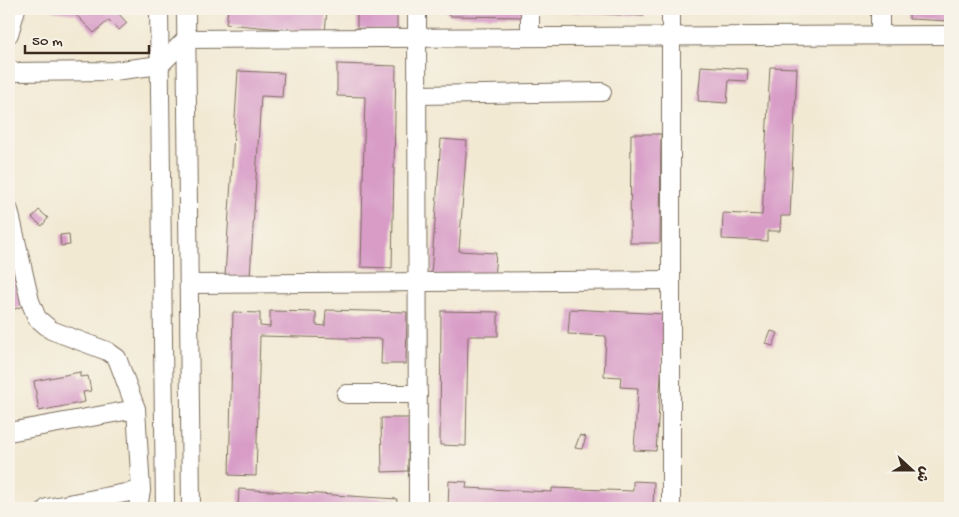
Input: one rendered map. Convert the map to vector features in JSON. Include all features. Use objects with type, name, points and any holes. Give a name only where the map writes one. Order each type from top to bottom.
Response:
[{"type":"street","points":[[9,34],[16,9]]},
{"type":"street","points":[[159,9],[164,508]]},
{"type":"street","points":[[186,9],[191,508]]},
{"type":"street","points":[[417,9],[418,508]]},
{"type":"street","points":[[530,9],[530,37]]},
{"type":"street","points":[[671,9],[671,508]]},
{"type":"street","points":[[880,9],[880,36]]},
{"type":"street","points":[[9,72],[114,71],[160,65],[186,39],[950,35]]},
{"type":"street","points":[[417,95],[602,92]]},
{"type":"street","points":[[9,210],[12,237],[30,301],[37,318],[51,330],[107,351],[117,358],[136,409],[141,490],[138,508]]},
{"type":"street","points":[[189,284],[671,280]]},
{"type":"street","points":[[346,394],[418,394]]},
{"type":"street","points":[[9,432],[136,409]]},
{"type":"street","points":[[47,508],[141,490]]},
{"type":"building","points":[[53,9],[123,9],[119,14],[127,23],[119,30],[109,20],[94,33],[75,14],[53,11]]},
{"type":"building","points":[[228,9],[327,9],[325,33],[226,24]]},
{"type":"building","points":[[357,9],[397,9],[397,30],[357,29]]},
{"type":"building","points":[[445,9],[527,9],[526,17],[450,16]]},
{"type":"building","points":[[547,9],[645,9],[644,16],[547,11]]},
{"type":"building","points":[[909,9],[950,9],[950,21],[909,19]]},
{"type":"building","points":[[337,64],[396,66],[392,268],[361,267],[365,97],[337,96]]},
{"type":"building","points":[[701,66],[748,69],[747,81],[729,80],[727,103],[698,101]]},
{"type":"building","points":[[770,67],[797,68],[790,216],[781,216],[780,231],[767,231],[767,241],[722,239],[723,213],[762,215]]},
{"type":"building","points":[[238,71],[284,73],[282,97],[261,96],[250,278],[225,276]]},
{"type":"building","points":[[631,134],[661,134],[660,243],[630,243]]},
{"type":"building","points":[[441,139],[467,141],[459,251],[496,253],[494,279],[431,275]]},
{"type":"building","points":[[39,210],[48,218],[42,226],[32,218]]},
{"type":"building","points":[[69,234],[70,245],[61,246],[60,235]]},
{"type":"building","points":[[9,252],[26,305],[9,311]]},
{"type":"building","points":[[570,309],[665,314],[656,451],[634,450],[638,388],[620,387],[621,377],[604,376],[606,336],[568,334]]},
{"type":"building","points":[[326,310],[407,312],[406,364],[381,364],[382,339],[260,336],[256,476],[229,475],[233,312],[260,313],[260,326],[270,327],[270,311],[316,312],[316,325],[325,326]]},
{"type":"building","points":[[441,311],[498,312],[498,336],[468,336],[466,446],[440,445]]},
{"type":"building","points":[[771,331],[778,333],[773,346],[766,344]]},
{"type":"building","points":[[80,372],[80,377],[88,376],[91,391],[83,392],[85,402],[39,411],[34,381]]},
{"type":"building","points":[[381,418],[410,418],[411,445],[408,444],[408,471],[382,472]]},
{"type":"building","points":[[580,435],[586,437],[582,449],[575,448]]},
{"type":"building","points":[[449,481],[467,482],[466,488],[552,492],[552,488],[633,491],[633,481],[654,482],[653,508],[448,508]]},
{"type":"building","points":[[239,489],[397,499],[396,508],[238,508]]}]
